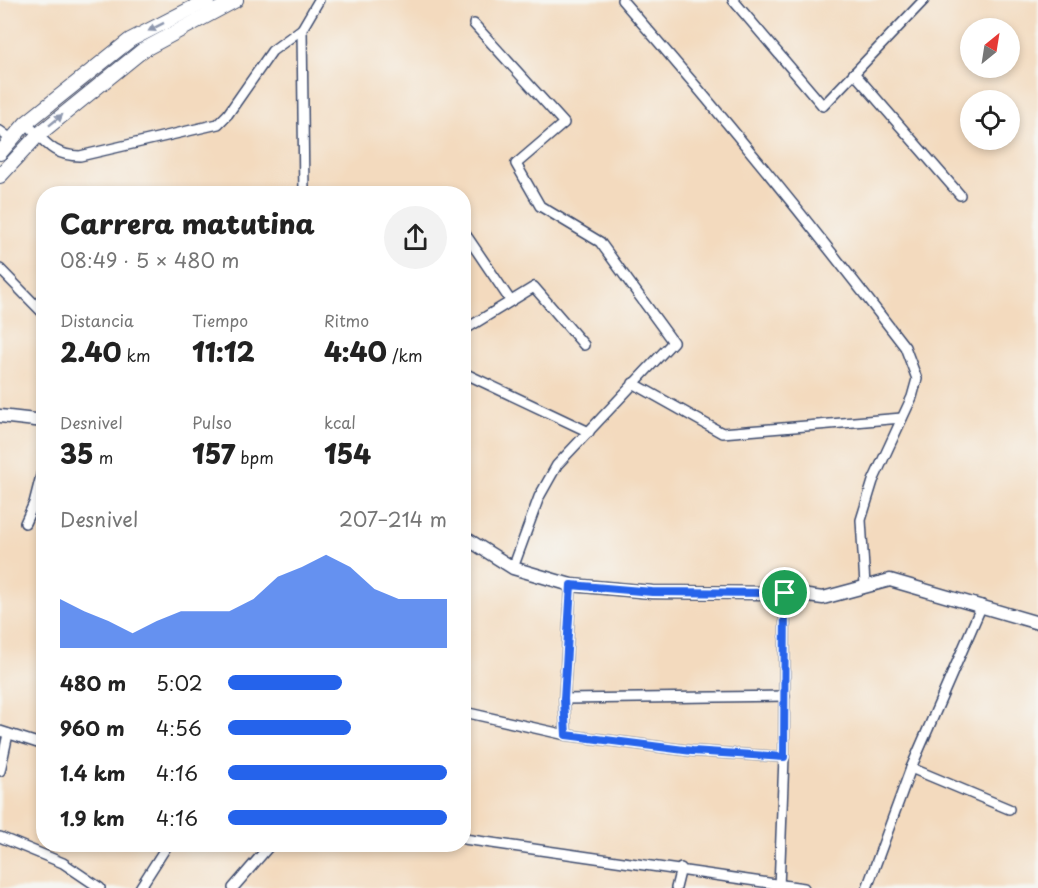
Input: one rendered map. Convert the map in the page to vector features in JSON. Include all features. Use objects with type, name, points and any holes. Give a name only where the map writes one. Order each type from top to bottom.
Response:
[{"type":"main road","points":[[0,153],[6,135],[26,123],[130,40],[208,0]]},
{"type":"main road","points":[[0,176],[38,135],[143,51],[236,0]]},
{"type":"street","points":[[26,123],[57,154],[80,156],[218,124],[228,114],[272,51],[302,29],[319,0]]},
{"type":"street","points":[[622,0],[728,120],[905,347],[916,379],[912,398],[873,481],[861,520],[864,585]]},
{"type":"street","points":[[733,0],[823,106],[924,0]]},
{"type":"street","points":[[474,24],[564,123],[516,164],[540,206],[600,242],[673,342],[557,465],[539,497],[513,568]]},
{"type":"street","points":[[302,29],[304,186]]},
{"type":"street","points":[[854,73],[960,195]]},
{"type":"street","points":[[471,242],[510,300]]},
{"type":"street","points":[[0,269],[36,306]]},
{"type":"street","points":[[471,325],[534,286],[584,345]]},
{"type":"street","points":[[471,375],[589,432]]},
{"type":"street","points":[[633,383],[722,433],[902,418]]},
{"type":"street","points":[[0,416],[36,420]]},
{"type":"street","points":[[25,523],[36,495]]},
{"type":"street","points":[[471,541],[513,568],[571,585],[652,592],[785,593],[823,598],[864,585],[890,580],[982,605],[1038,624]]},
{"type":"street","points":[[566,735],[564,699],[571,585]]},
{"type":"street","points":[[779,886],[784,757],[785,593]]},
{"type":"street","points":[[867,888],[911,768],[982,605]]},
{"type":"street","points":[[564,699],[784,696]]},
{"type":"street","points":[[471,714],[566,735],[692,751],[784,757]]},
{"type":"street","points":[[0,771],[4,733],[36,743]]},
{"type":"street","points":[[911,768],[1009,809]]},
{"type":"street","points":[[0,837],[36,852]]},
{"type":"street","points":[[471,840],[681,868],[779,886],[804,888]]},
{"type":"street","points":[[36,852],[63,863],[100,888]]},
{"type":"street","points":[[140,888],[163,852]]},
{"type":"street","points":[[233,888],[264,852]]},
{"type":"street","points":[[676,888],[681,868]]},
{"type":"route","points":[[571,585],[652,592],[785,593],[784,757],[692,751],[566,735],[564,699],[571,585]]}]
